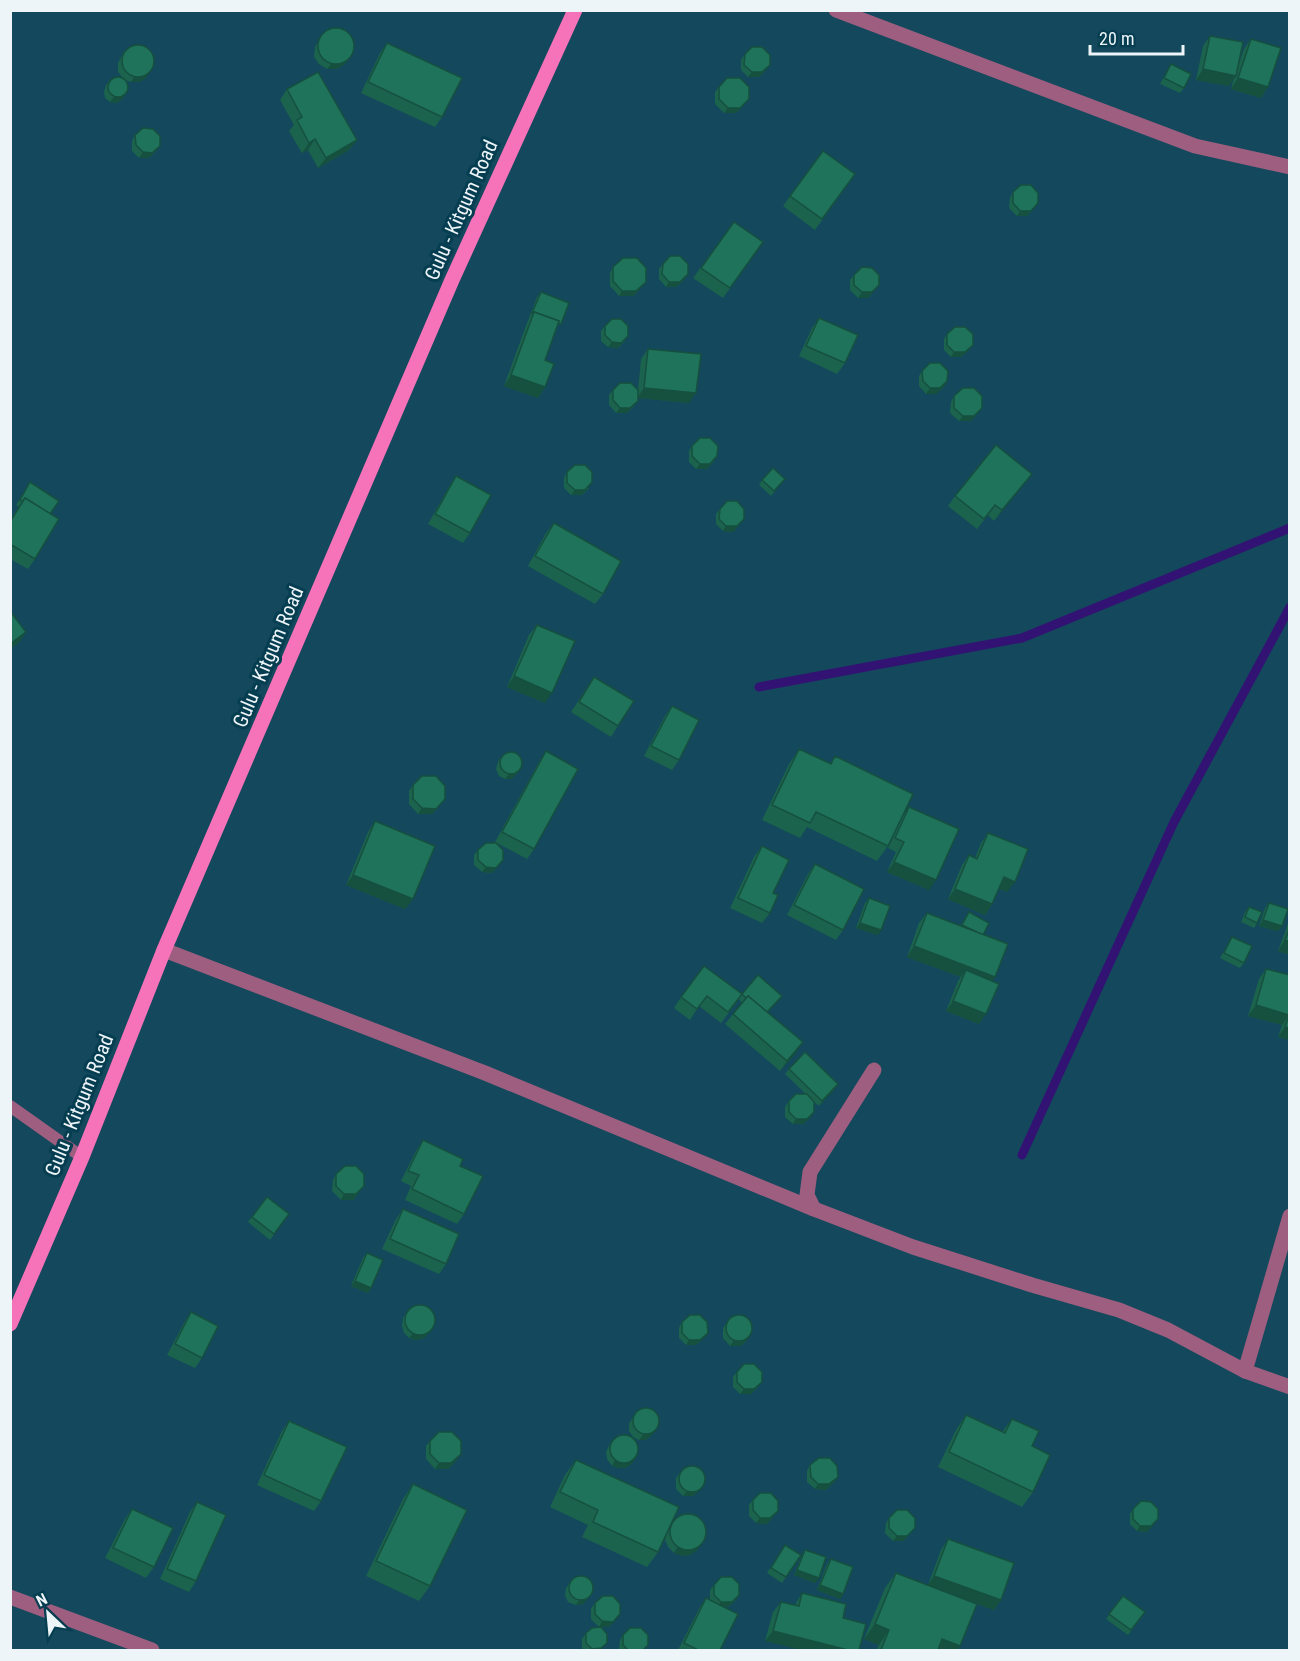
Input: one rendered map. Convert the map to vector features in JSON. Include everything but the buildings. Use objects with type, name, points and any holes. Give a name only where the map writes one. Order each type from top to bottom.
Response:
[{"type":"main road","name":"Gulu - Kitgum Road","points":[[10,1324],[82,1157],[164,950],[452,280],[575,10]]},
{"type":"street","points":[[836,10],[1195,146],[1290,167]]},
{"type":"street","points":[[164,950],[485,1073],[814,1209],[913,1247],[1119,1310],[1168,1330],[1245,1371],[1290,1387]]},
{"type":"street","points":[[814,1209],[807,1194],[810,1172],[874,1070]]},
{"type":"street","points":[[1245,1371],[1290,1216]]},
{"type":"street","points":[[10,1597],[152,1650]]},
{"type":"lane","points":[[10,1106],[82,1157]]},
{"type":"waterway","points":[[759,687],[1022,638],[1290,528]]},
{"type":"waterway","points":[[1022,1155],[1174,822],[1290,607]]}]
